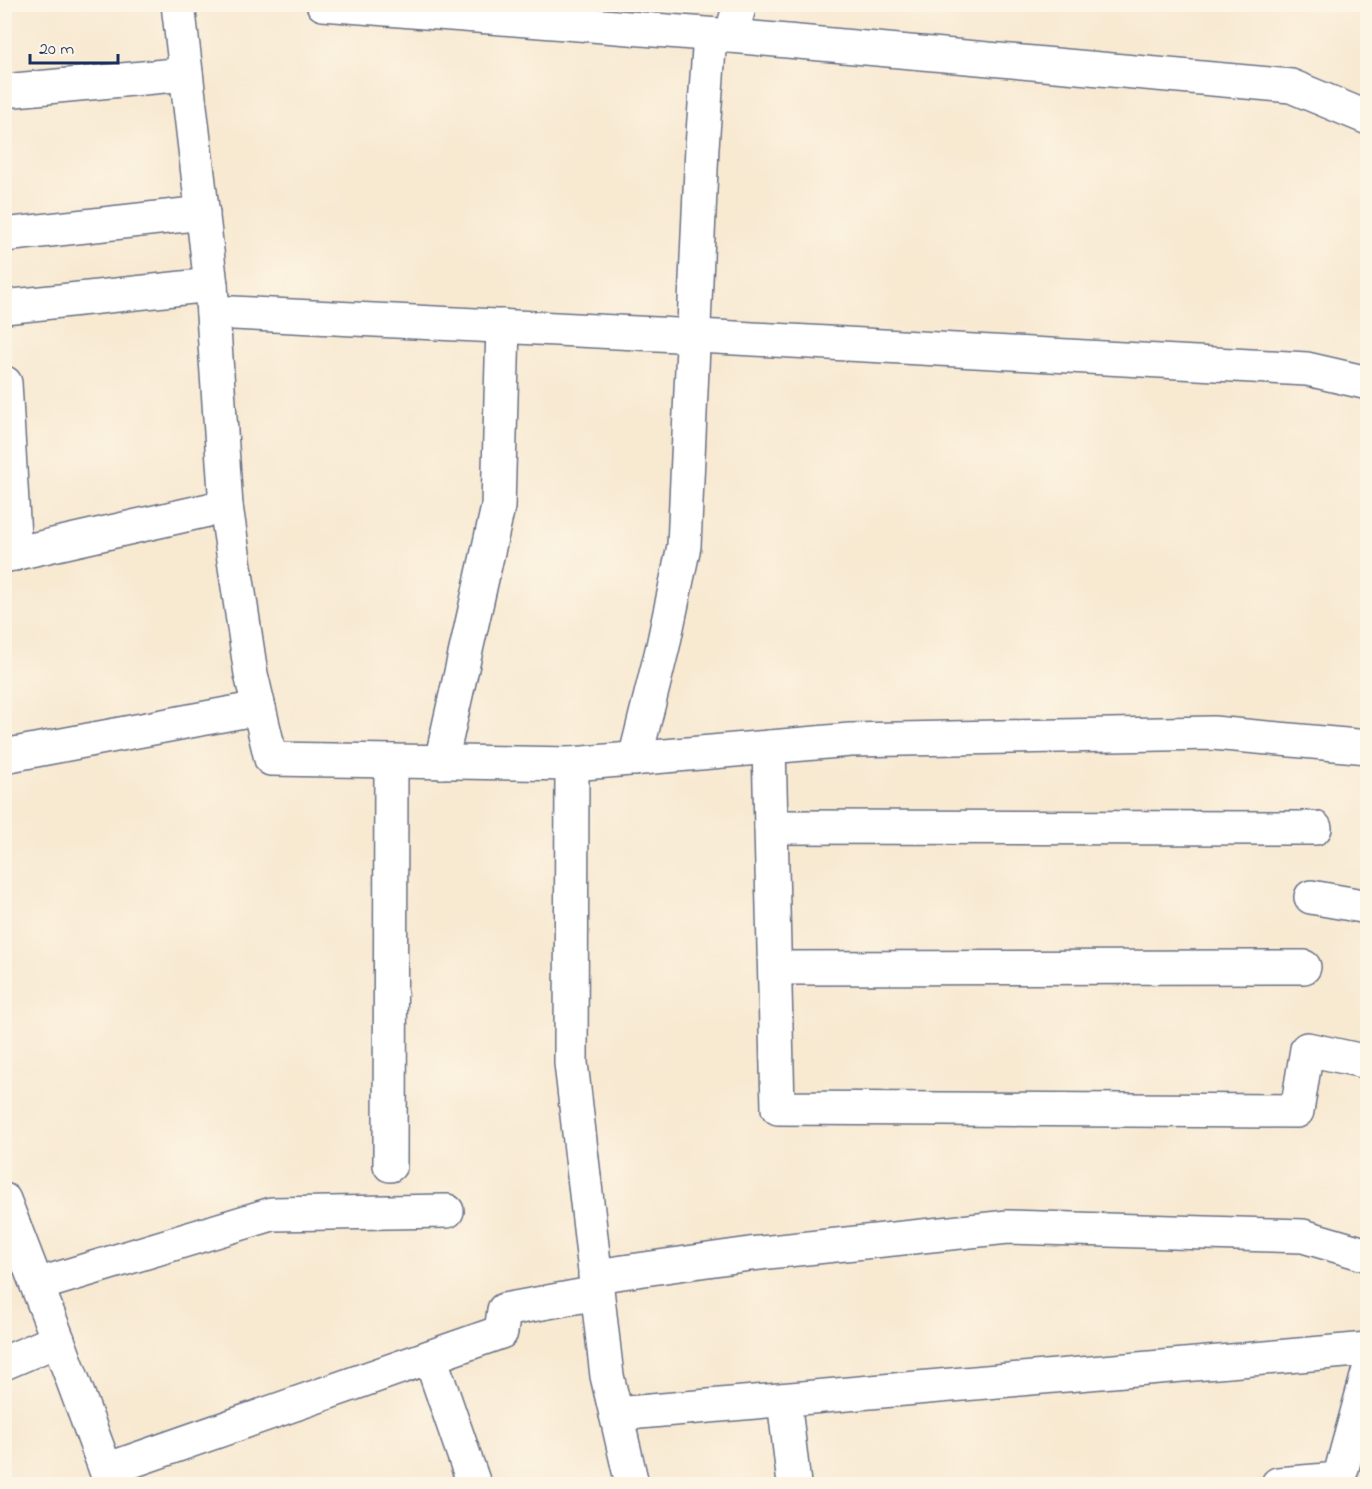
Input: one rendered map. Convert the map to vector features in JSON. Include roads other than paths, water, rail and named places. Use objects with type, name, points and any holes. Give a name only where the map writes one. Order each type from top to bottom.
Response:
[{"type":"street","points":[[178,4],[212,298],[226,506],[251,674],[271,759],[572,764],[850,740],[1213,733],[1368,747]]},
{"type":"street","points":[[323,4],[721,35],[1291,86],[1368,118]]},
{"type":"street","points":[[635,759],[663,646],[684,546],[702,147],[721,35],[740,4]]},
{"type":"street","points":[[4,91],[186,74]]},
{"type":"street","points":[[4,235],[203,213]]},
{"type":"street","points":[[4,307],[212,298],[503,326],[1307,369],[1368,383]]},
{"type":"street","points":[[441,762],[498,507],[503,326]]},
{"type":"street","points":[[5,383],[10,555],[226,506]]},
{"type":"street","points":[[4,756],[259,708]]},
{"type":"street","points":[[769,747],[778,1108],[1297,1111],[1307,1048],[1368,1062]]},
{"type":"street","points":[[390,1166],[391,761]]},
{"type":"street","points":[[572,764],[571,1063],[607,1376],[632,1485]]},
{"type":"street","points":[[771,827],[1315,828]]},
{"type":"street","points":[[1311,897],[1368,907]]},
{"type":"street","points":[[775,968],[1304,967]]},
{"type":"street","points":[[4,1200],[108,1477],[501,1332],[504,1310],[596,1284],[750,1254],[1008,1227],[1303,1236],[1368,1255]]},
{"type":"street","points":[[37,1285],[272,1214],[447,1211]]},
{"type":"street","points":[[4,1363],[58,1340]]},
{"type":"street","points":[[616,1414],[1368,1349]]},
{"type":"street","points":[[429,1357],[474,1485]]},
{"type":"street","points":[[1278,1485],[1339,1479],[1368,1373]]},
{"type":"street","points":[[784,1400],[794,1485]]}]
